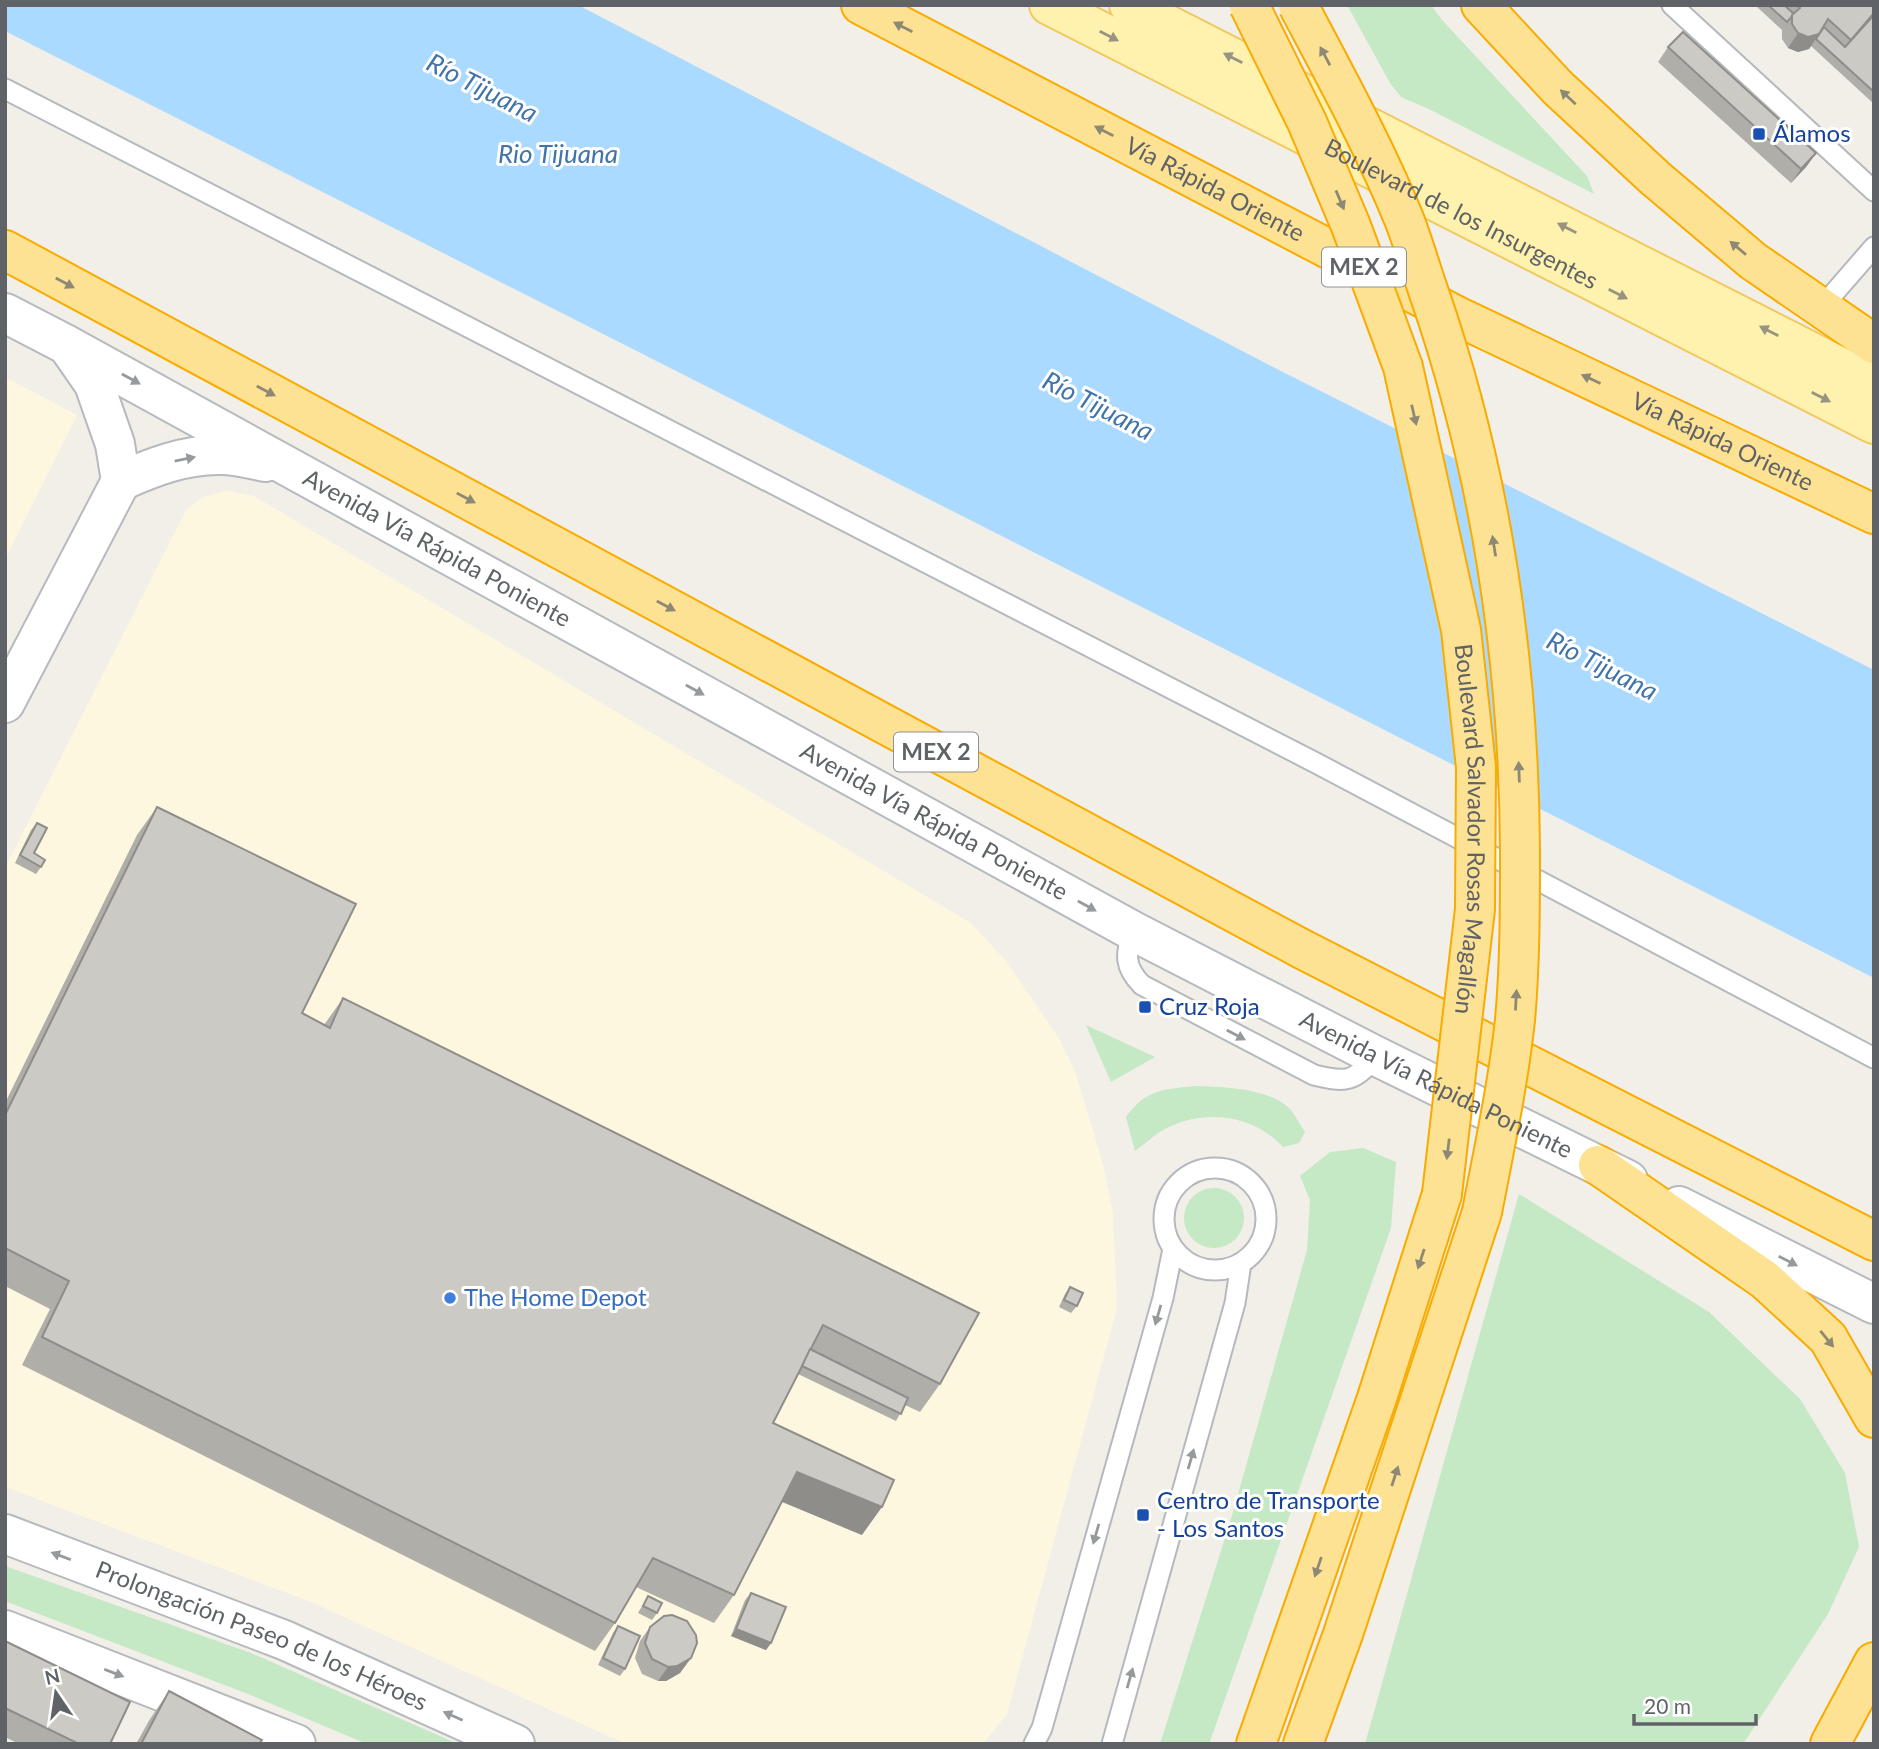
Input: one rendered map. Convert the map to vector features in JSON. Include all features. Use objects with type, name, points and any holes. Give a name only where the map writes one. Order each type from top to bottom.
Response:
[{"type":"highway","name":"Vía Rápida Oriente","points":[[861,5],[1461,318],[1874,514]]},
{"type":"highway","name":"Boulevard Salvador Rosas Magallón","points":[[1249,5],[1312,133],[1351,226],[1403,367],[1461,630],[1476,767],[1475,909],[1442,1194],[1377,1398],[1256,1744]]},
{"type":"highway","name":"Boulevard Salvador Rosas Magallón","points":[[1298,5],[1346,97],[1404,219],[1450,353],[1488,509],[1508,633],[1519,770],[1519,933],[1515,1020],[1482,1212],[1343,1633],[1303,1744]]},
{"type":"highway","points":[[1481,5],[1557,87],[1656,178],[1753,261],[1871,340]]},
{"type":"highway","name":"MEX 2","points":[[5,250],[1302,949],[1874,1241]]},
{"type":"highway","points":[[1598,1165],[1765,1280],[1828,1338],[1874,1418]]},
{"type":"highway","points":[[1332,1744],[1343,1633]]},
{"type":"highway","points":[[1830,1744],[1874,1662]]},
{"type":"main road","name":"Boulevard de los Insurgentes","points":[[1049,5],[1874,424]]},
{"type":"main road","name":"Boulevard de los Insurgentes","points":[[1129,5],[1874,384]]},
{"type":"main road","name":"Avenida Vía Rápida Poniente","points":[[5,313],[289,466],[1132,931],[1874,1304]]},
{"type":"main road","points":[[5,703],[121,481],[115,444],[97,393],[65,344]]},
{"type":"main road","points":[[121,481],[154,466],[189,457],[222,454],[289,466]]},
{"type":"main road","name":"Prolongación Paseo de los Héroes","points":[[5,1534],[284,1640],[515,1744]]},
{"type":"main road","points":[[5,1630],[296,1744]]},
{"type":"lane","points":[[1672,5],[1874,191]]},
{"type":"lane","points":[[5,89],[1316,763],[1874,1058]]},
{"type":"lane","points":[[1821,308],[1874,247]]},
{"type":"lane","points":[[1217,1168],[1233,1171],[1247,1180],[1258,1192],[1265,1207],[1266,1223],[1262,1239],[1254,1252],[1241,1263],[1217,1271],[1204,1269],[1192,1265],[1173,1249],[1166,1235],[1163,1219],[1166,1202],[1174,1188],[1186,1177],[1201,1170],[1217,1168]]},
{"type":"lane","points":[[1034,1744],[1042,1728],[1144,1366],[1173,1249]]},
{"type":"lane","points":[[1112,1744],[1235,1303],[1241,1263]]},
{"type":"shaded area","points":[[5,377],[77,415],[5,559]]},
{"type":"shaded area","points":[[226,491],[254,496],[971,923],[1006,961],[1058,1037],[1075,1071],[1103,1164],[1113,1214],[1117,1308],[1007,1714],[983,1744],[626,1744],[311,1602],[5,1487],[5,868],[186,510],[203,497]]},
{"type":"green space","points":[[1347,5],[1431,5],[1587,176],[1594,194],[1401,97],[1390,83]]},
{"type":"green space","points":[[1086,1025],[1155,1057],[1111,1082]]},
{"type":"green space","points":[[1196,1086],[1246,1090],[1271,1097],[1290,1109],[1305,1132],[1299,1143],[1283,1147],[1272,1136],[1245,1122],[1231,1118],[1201,1118],[1166,1128],[1135,1151],[1126,1117],[1133,1108],[1157,1092]]},
{"type":"green space","points":[[1363,1148],[1396,1162],[1391,1228],[1209,1744],[1160,1744],[1231,1519],[1307,1250],[1310,1200],[1300,1176],[1330,1152]]},
{"type":"green space","points":[[1214,1188],[1235,1197],[1244,1218],[1235,1239],[1214,1248],[1193,1239],[1184,1218],[1193,1197]]},
{"type":"green space","points":[[1519,1194],[1709,1312],[1800,1399],[1845,1473],[1859,1547],[1828,1614],[1743,1744],[1365,1744]]},
{"type":"green space","points":[[5,1566],[251,1653],[458,1744],[367,1744],[248,1694],[5,1601]]},
{"type":"water","name":"Rio Tijuana","points":[[5,5],[578,5],[1277,369],[1874,670],[1874,978],[5,31]]},
{"type":"building","points":[[1768,5],[1784,5],[1794,14],[1787,22]]},
{"type":"building","points":[[1797,5],[1874,5],[1874,13],[1851,40],[1828,19],[1819,34],[1808,37],[1798,33],[1792,24],[1792,15],[1800,8]]},
{"type":"building","points":[[1874,15],[1874,92],[1816,39],[1824,27],[1845,47]]},
{"type":"building","points":[[1683,32],[1816,153],[1801,169],[1668,47]]},
{"type":"building","name":"The Home Depot","points":[[157,807],[356,904],[302,1013],[330,1028],[343,998],[979,1313],[940,1384],[823,1325],[773,1423],[894,1480],[882,1507],[797,1472],[734,1595],[653,1558],[615,1623],[42,1337],[69,1281],[5,1248],[5,1115]]},
{"type":"building","points":[[37,823],[47,828],[34,853],[45,860],[41,867],[20,855]]},
{"type":"building","points":[[1070,1287],[1083,1293],[1077,1306],[1064,1300]]},
{"type":"building","points":[[810,1349],[908,1398],[901,1414],[802,1366]]},
{"type":"building","points":[[751,1593],[786,1607],[771,1643],[736,1629]]},
{"type":"building","points":[[648,1596],[662,1603],[657,1613],[643,1606]]},
{"type":"building","points":[[672,1615],[687,1621],[696,1635],[697,1643],[691,1658],[677,1666],[668,1667],[652,1659],[645,1643],[650,1627],[664,1616]]},
{"type":"building","points":[[618,1626],[640,1636],[625,1669],[603,1658]]},
{"type":"building","points":[[5,1641],[130,1702],[110,1744],[79,1744],[5,1708]]},
{"type":"building","points":[[169,1691],[262,1740],[259,1744],[141,1744]]},
{"type":"place","name":"Álamos","points":[[1759,134]]},
{"type":"place","name":"Cruz Roja","points":[[1145,1007]]},
{"type":"place","name":"The Home Depot","points":[[450,1298]]},
{"type":"place","name":"Centro de Transporte - Los Santos","points":[[1143,1515]]},
{"type":"water label","name":"Río Tijuana","points":[[482,88]]},
{"type":"water label","name":"Río Tijuana","points":[[1098,406]]},
{"type":"water label","name":"Río Tijuana","points":[[1602,666]]}]
